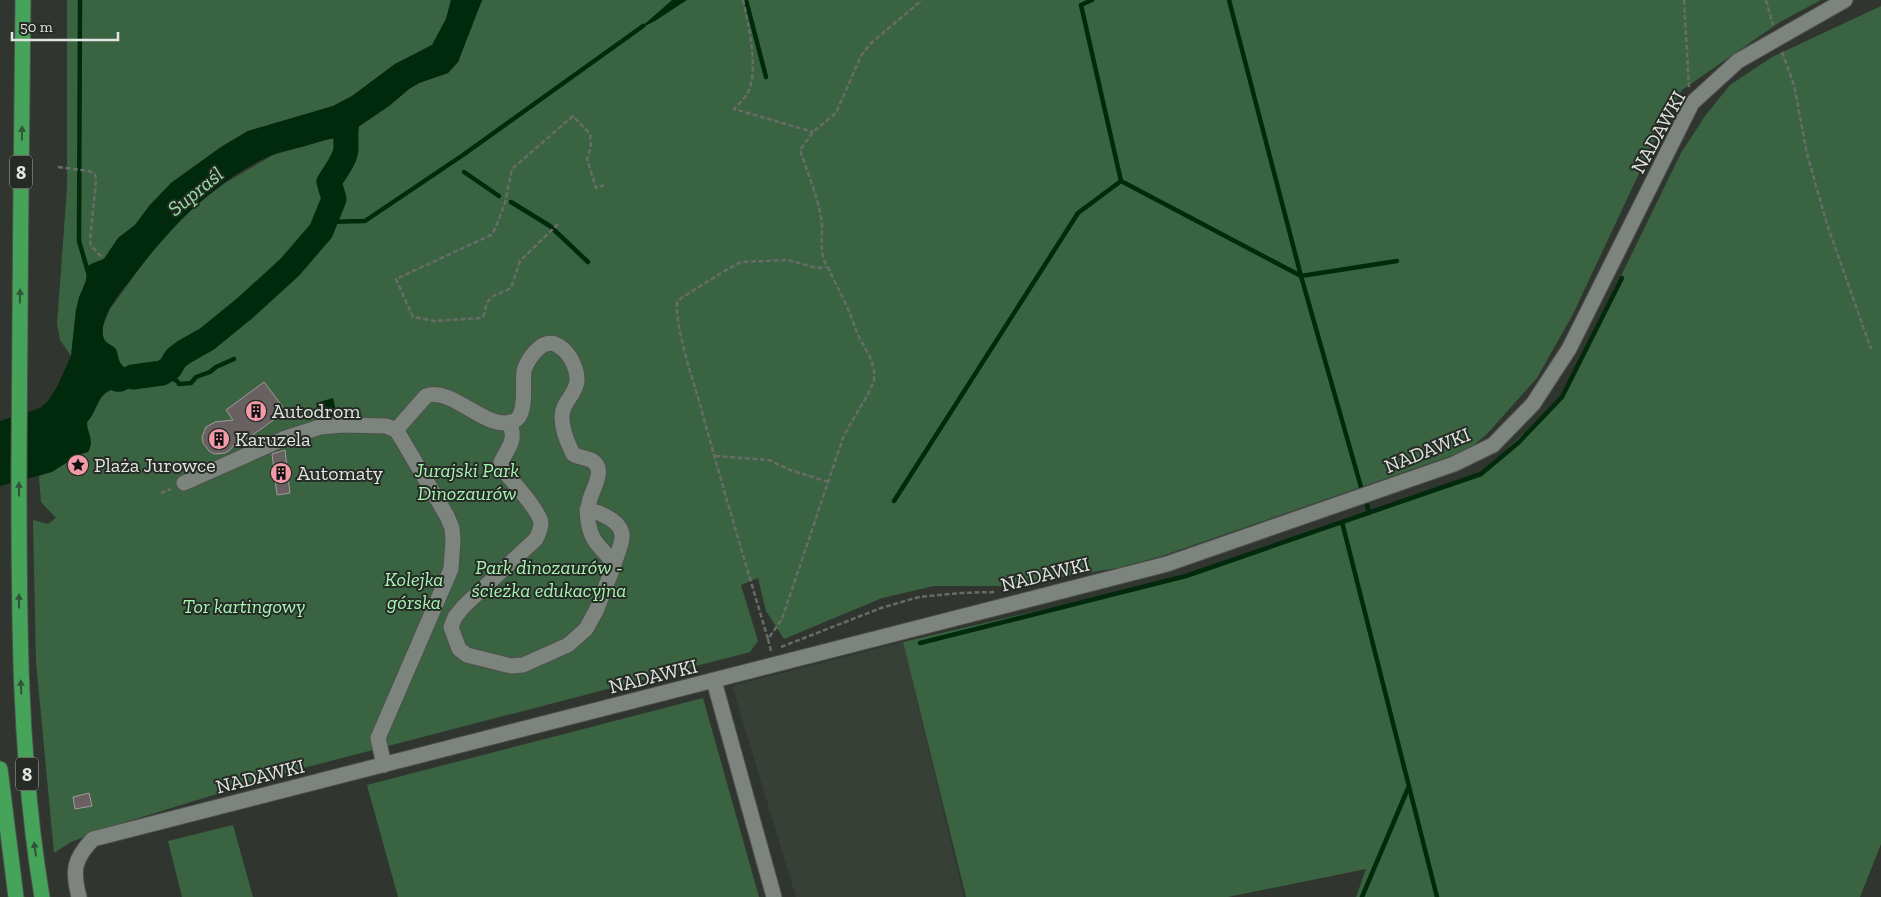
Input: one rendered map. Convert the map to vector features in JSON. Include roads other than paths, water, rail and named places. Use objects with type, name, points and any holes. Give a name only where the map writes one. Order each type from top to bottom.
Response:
[{"type":"highway","name":"8","points":[[23,0],[19,538],[20,650],[26,762],[34,848],[42,897]]},
{"type":"highway","name":"8","points":[[0,769],[16,897]]},
{"type":"street","name":"NADAWKI","points":[[79,897],[75,868],[80,852],[93,839],[1167,564],[1454,464],[1493,445],[1533,404],[1569,349],[1692,103],[1738,61],[1845,0]]},
{"type":"street","points":[[396,430],[426,396],[431,394],[449,397],[484,417],[502,422],[513,422],[518,418],[523,409],[522,380],[525,367],[530,358],[543,344],[550,342],[559,346],[568,352],[577,373],[576,387],[562,412],[568,445],[573,454],[592,460],[597,465],[599,477],[589,500],[589,526],[594,541],[614,565]]},
{"type":"street","points":[[509,422],[513,431],[513,437],[510,448],[501,462],[503,470],[537,513],[541,524],[536,539],[464,606],[455,617],[452,627],[459,649],[467,654],[511,666],[523,665],[568,645],[586,629],[596,611],[623,536],[614,522],[600,512],[588,510]]},
{"type":"street","points":[[184,483],[283,439],[313,429],[342,425],[373,425],[386,426],[396,430],[447,516],[452,528],[453,558],[451,569],[430,621],[378,738],[384,765]]},
{"type":"street","points":[[714,681],[774,897]]},
{"type":"water","name":"Supraśl","points":[[451,0],[482,0],[458,62],[448,73],[419,83],[409,89],[389,106],[352,131],[346,139],[325,140],[280,152],[230,178],[211,192],[161,242],[116,298],[104,321],[103,336],[106,342],[116,349],[120,362],[124,367],[140,370],[163,367],[167,372],[167,376],[143,380],[124,391],[116,392],[111,390],[106,392],[87,422],[91,441],[88,452],[80,454],[52,472],[0,486],[0,421],[40,408],[48,401],[57,387],[71,356],[76,310],[86,281],[87,267],[104,259],[118,238],[135,225],[150,205],[171,183],[221,147],[248,131],[333,106],[352,96],[395,64],[432,45],[446,19]]},
{"type":"water","points":[[672,0],[687,0],[639,29]]},
{"type":"water","points":[[333,398],[337,415],[320,420],[316,403]]},
{"type":"waterway","points":[[80,0],[79,241],[88,272]]},
{"type":"waterway","points":[[746,0],[766,77]]},
{"type":"waterway","points":[[894,501],[1078,213],[1121,181],[1081,5],[1092,0]]},
{"type":"waterway","points":[[1229,0],[1301,276],[1361,487]]},
{"type":"waterway","points":[[325,222],[365,221],[463,155],[643,26]]},
{"type":"waterway","points":[[133,377],[162,373],[170,368],[176,358],[207,339],[245,308],[290,267],[321,231],[334,199],[329,182],[342,162],[346,149],[348,116]]},
{"type":"waterway","points":[[464,172],[499,196]]},
{"type":"waterway","points":[[1121,181],[1301,276],[1397,261]]},
{"type":"waterway","points":[[511,202],[550,226],[588,262]]},
{"type":"waterway","points":[[920,643],[1186,576],[1481,474],[1518,443],[1562,397],[1622,278]]},
{"type":"waterway","points":[[163,373],[179,384],[191,383],[196,377],[234,359]]},
{"type":"waterway","points":[[1367,505],[1369,513]]},
{"type":"waterway","points":[[1342,522],[1437,897]]},
{"type":"waterway","points":[[1362,897],[1409,786]]},
{"type":"place","name":"Autodrom","points":[[256,411]]},
{"type":"place","name":"Karuzela","points":[[219,439]]},
{"type":"place","name":"Plaża Jurowce","points":[[78,465]]},
{"type":"place","name":"Automaty","points":[[281,473]]},
{"type":"park label","name":"Jurajski Park Dinozaurów","points":[[467,482]]},
{"type":"park label","name":"Park dinozaurów - ścieżka edukacyjna","points":[[549,578]]},
{"type":"park label","name":"Kolejka górska","points":[[414,590]]},
{"type":"park label","name":"Tor kartingowy","points":[[244,606]]}]
